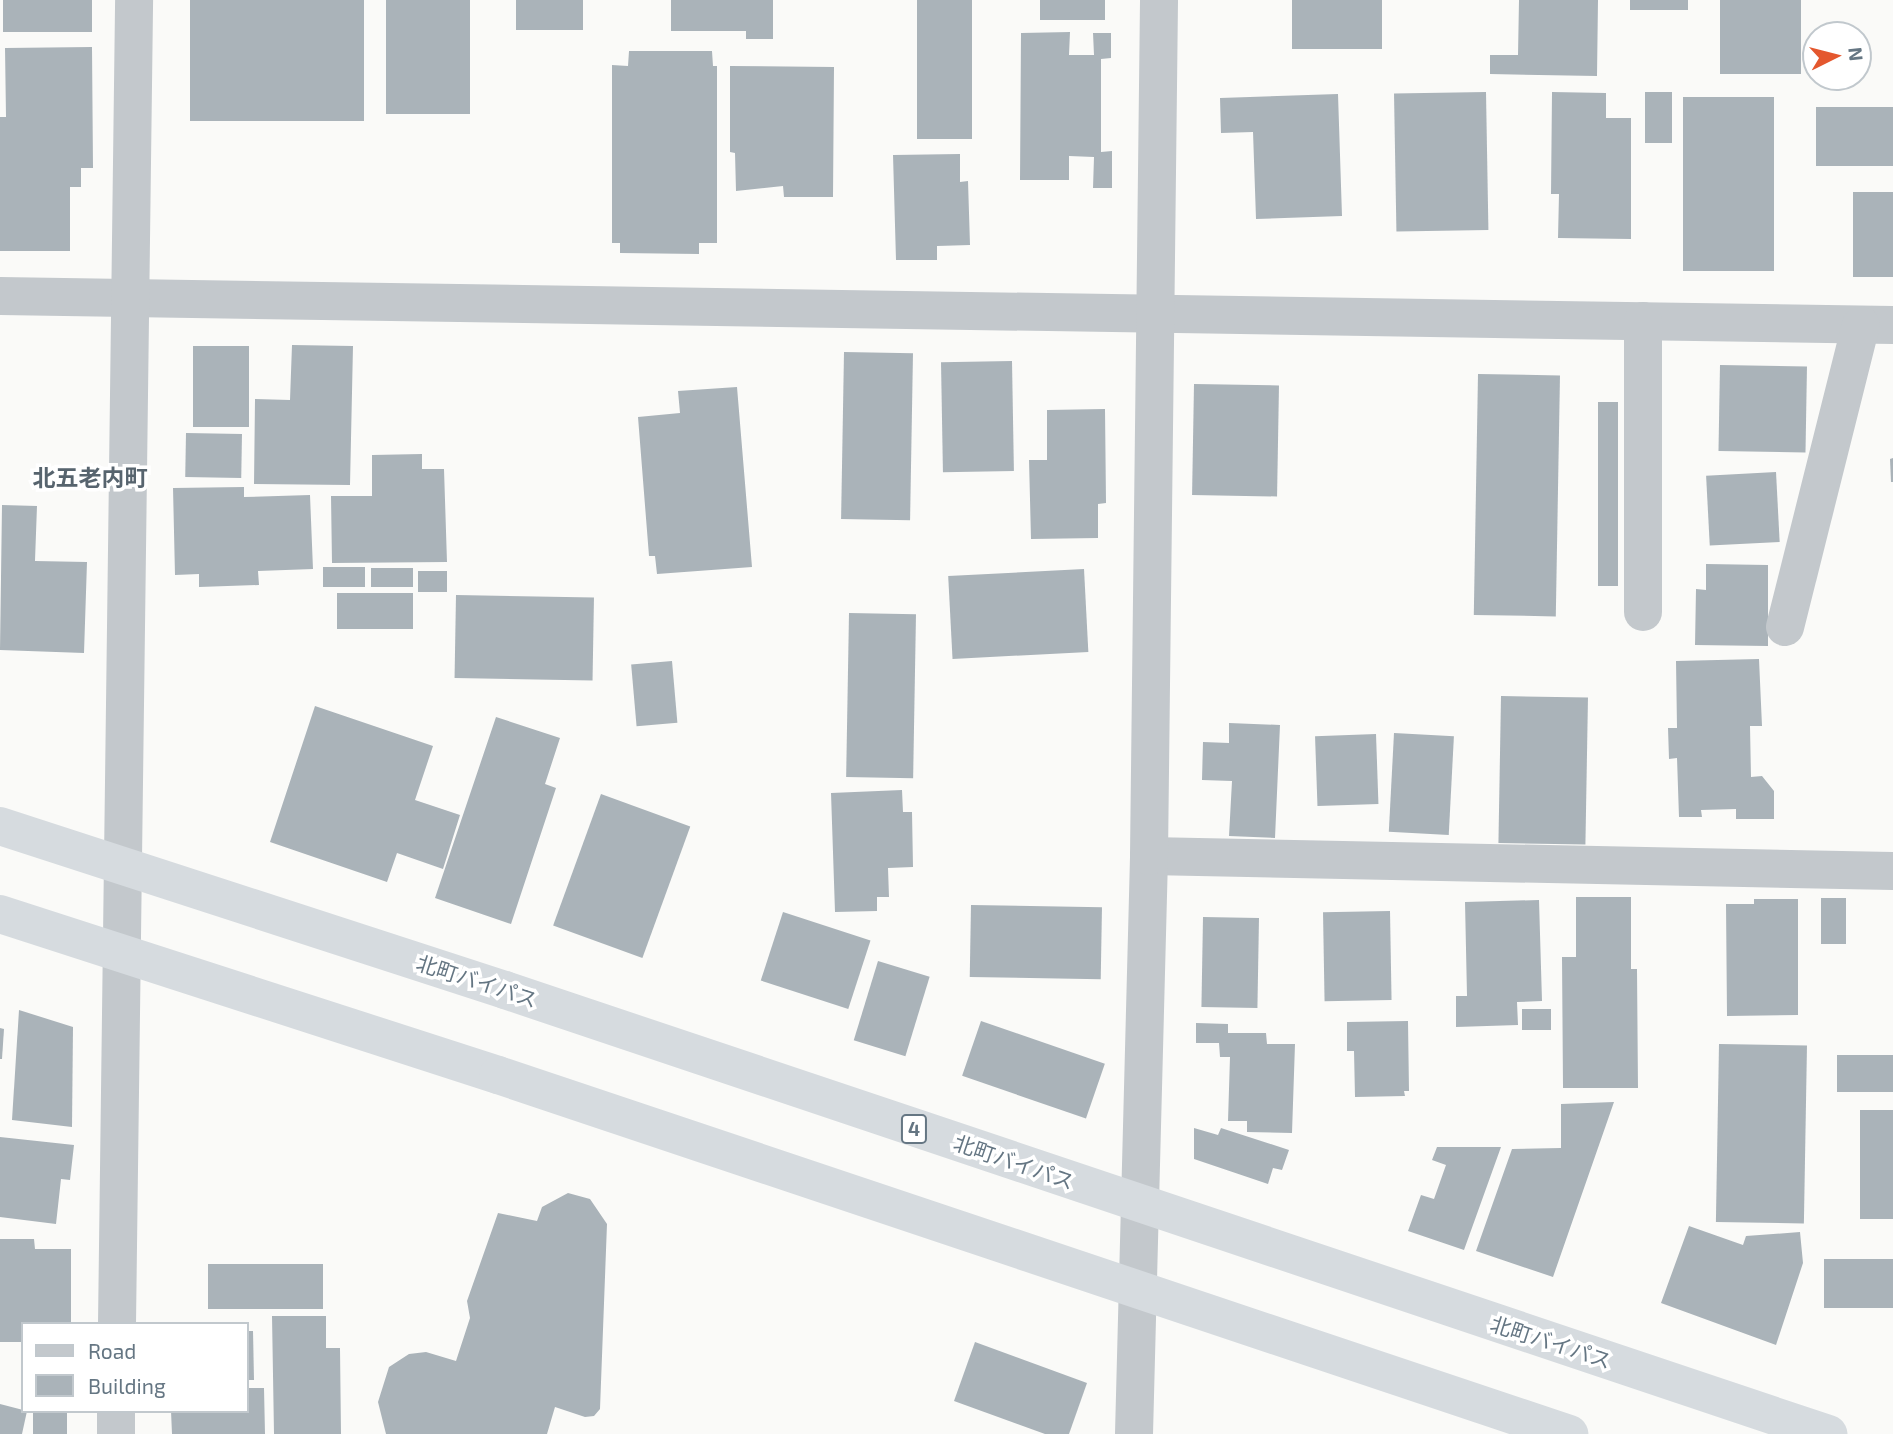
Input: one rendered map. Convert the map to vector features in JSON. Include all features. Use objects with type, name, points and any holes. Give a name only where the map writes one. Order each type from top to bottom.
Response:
[{"type":"highway","name":"北町バイパス","points":[[0,826],[1828,1434]]},
{"type":"highway","points":[[0,914],[1135,1287],[1569,1434]]},
{"type":"street","points":[[117,1322],[134,0]]},
{"type":"street","points":[[1134,1434],[1135,1287],[1149,856],[1159,0]]},
{"type":"street","points":[[0,296],[1877,325],[1785,627]]},
{"type":"street","points":[[1643,321],[1643,612]]},
{"type":"street","points":[[1149,856],[1893,872]]},
{"type":"street","points":[[116,1434],[117,1413]]},
{"type":"building","points":[[3,0],[92,0],[92,32],[3,32]]},
{"type":"building","points":[[190,0],[364,0],[364,121],[190,121]]},
{"type":"building","points":[[386,0],[470,0],[470,114],[386,114]]},
{"type":"building","points":[[516,0],[583,0],[583,30],[516,30]]},
{"type":"building","points":[[671,0],[773,0],[773,39],[746,39],[746,31],[671,31]]},
{"type":"building","points":[[917,0],[972,0],[972,139],[917,139]]},
{"type":"building","points":[[1040,0],[1105,0],[1105,20],[1040,20]]},
{"type":"building","points":[[1292,0],[1382,0],[1382,49],[1292,49]]},
{"type":"building","points":[[1519,0],[1598,0],[1597,76],[1490,74],[1490,55],[1518,55]]},
{"type":"building","points":[[1630,0],[1688,0],[1688,10],[1630,10]]},
{"type":"building","points":[[1720,0],[1801,0],[1801,74],[1720,74]]},
{"type":"building","points":[[1070,32],[1069,55],[1094,55],[1093,33],[1111,33],[1111,58],[1101,59],[1101,152],[1112,151],[1112,188],[1093,188],[1094,157],[1069,156],[1069,180],[1020,180],[1021,33]]},
{"type":"building","points":[[92,47],[93,168],[81,168],[81,187],[70,187],[70,251],[0,251],[0,117],[6,117],[5,48]]},
{"type":"building","points":[[629,51],[712,51],[713,66],[717,66],[717,243],[699,243],[699,254],[620,253],[620,243],[612,243],[612,65],[628,66]]},
{"type":"building","points":[[730,66],[834,67],[833,197],[784,197],[783,186],[736,191],[735,153],[730,152]]},
{"type":"building","points":[[1486,92],[1488,230],[1396,232],[1394,94]]},
{"type":"building","points":[[1552,92],[1606,93],[1606,118],[1631,118],[1631,239],[1558,238],[1559,194],[1551,194]]},
{"type":"building","points":[[1645,92],[1672,92],[1672,143],[1645,143]]},
{"type":"building","points":[[1338,94],[1342,216],[1256,219],[1253,132],[1221,133],[1220,98]]},
{"type":"building","points":[[1683,97],[1774,97],[1774,271],[1683,271]]},
{"type":"building","points":[[1816,107],[1893,107],[1893,166],[1816,166]]},
{"type":"building","points":[[960,154],[960,182],[968,181],[970,245],[937,246],[937,260],[896,260],[893,155]]},
{"type":"building","points":[[1853,192],[1893,192],[1893,277],[1853,277]]},
{"type":"building","points":[[292,345],[353,346],[350,485],[254,484],[255,399],[290,400]]},
{"type":"building","points":[[193,346],[249,346],[249,427],[193,427]]},
{"type":"building","points":[[844,352],[913,353],[910,520],[841,519]]},
{"type":"building","points":[[1012,361],[1014,471],[943,472],[941,362]]},
{"type":"building","points":[[1720,365],[1807,367],[1805,453],[1718,451]]},
{"type":"building","points":[[1478,374],[1560,375],[1556,616],[1474,615]]},
{"type":"building","points":[[1194,384],[1279,385],[1277,496],[1192,495]]},
{"type":"building","points":[[737,387],[752,567],[657,574],[655,556],[649,556],[638,417],[680,413],[678,391]]},
{"type":"building","points":[[1598,402],[1618,402],[1618,586],[1598,586]]},
{"type":"building","points":[[1105,409],[1106,503],[1098,504],[1098,538],[1031,539],[1029,460],[1047,460],[1047,410]]},
{"type":"building","points":[[186,433],[242,434],[241,478],[185,477]]},
{"type":"building","points":[[422,454],[422,469],[444,469],[447,562],[332,563],[331,496],[372,496],[372,455]]},
{"type":"building","points":[[1893,458],[1893,482],[1891,482],[1890,459]]},
{"type":"building","points":[[1776,472],[1780,542],[1710,546],[1706,476]]},
{"type":"building","points":[[244,487],[244,497],[310,495],[313,569],[258,571],[259,585],[199,587],[199,574],[175,575],[173,488]]},
{"type":"building","points":[[2,505],[37,506],[35,561],[87,562],[84,653],[0,650]]},
{"type":"building","points":[[1706,564],[1768,565],[1768,646],[1695,645],[1696,589],[1706,590]]},
{"type":"building","points":[[323,567],[365,567],[365,587],[323,587]]},
{"type":"building","points":[[371,568],[413,568],[413,587],[371,587]]},
{"type":"building","points":[[1084,569],[1088,652],[953,659],[948,576]]},
{"type":"building","points":[[418,571],[447,571],[447,592],[418,592]]},
{"type":"building","points":[[337,593],[413,593],[413,629],[337,629]]},
{"type":"building","points":[[456,595],[594,597],[593,680],[455,678]]},
{"type":"building","points":[[849,613],[916,614],[913,778],[846,777]]},
{"type":"building","points":[[1759,659],[1762,726],[1750,726],[1751,777],[1762,776],[1774,791],[1774,819],[1736,819],[1736,809],[1701,810],[1702,817],[1679,817],[1677,758],[1669,759],[1668,728],[1677,728],[1676,661]]},
{"type":"building","points":[[672,661],[677,723],[637,726],[631,665]]},
{"type":"building","points":[[1501,696],[1588,698],[1585,844],[1498,843]]},
{"type":"building","points":[[315,706],[433,746],[415,800],[460,815],[443,869],[397,853],[387,882],[270,842]]},
{"type":"building","points":[[496,717],[560,738],[545,784],[556,788],[511,924],[435,898]]},
{"type":"building","points":[[1229,723],[1280,725],[1275,838],[1229,836],[1232,781],[1202,780],[1203,742],[1229,743]]},
{"type":"building","points":[[1394,733],[1454,736],[1449,835],[1389,832]]},
{"type":"building","points":[[1376,734],[1378,804],[1317,806],[1315,736]]},
{"type":"building","points":[[902,790],[903,812],[912,812],[913,867],[888,868],[889,897],[877,897],[877,911],[835,912],[831,793]]},
{"type":"building","points":[[601,794],[690,826],[642,958],[553,926]]},
{"type":"building","points":[[1576,897],[1631,897],[1631,969],[1637,969],[1638,1088],[1563,1088],[1562,957],[1576,957]]},
{"type":"building","points":[[1821,898],[1846,898],[1846,944],[1821,944]]},
{"type":"building","points":[[1754,899],[1798,899],[1798,1015],[1727,1016],[1726,904],[1754,904]]},
{"type":"building","points":[[1539,900],[1542,1001],[1517,1002],[1518,1025],[1456,1027],[1456,996],[1467,996],[1465,902]]},
{"type":"building","points":[[971,905],[1102,907],[1101,979],[970,977]]},
{"type":"building","points":[[1390,911],[1392,1000],[1325,1001],[1323,912]]},
{"type":"building","points":[[783,912],[870,940],[848,1009],[761,980]]},
{"type":"building","points":[[1203,917],[1259,918],[1257,1008],[1201,1007]]},
{"type":"building","points":[[878,961],[930,977],[905,1056],[854,1040]]},
{"type":"building","points":[[1522,1009],[1551,1009],[1551,1030],[1522,1030]]},
{"type":"building","points":[[19,1010],[73,1027],[72,1127],[12,1120]]},
{"type":"building","points":[[981,1021],[1105,1064],[1086,1118],[962,1076]]},
{"type":"building","points":[[1408,1021],[1409,1091],[1404,1091],[1405,1096],[1355,1097],[1354,1051],[1347,1051],[1347,1022]]},
{"type":"building","points":[[1196,1023],[1228,1024],[1228,1033],[1266,1033],[1267,1044],[1295,1044],[1292,1133],[1247,1132],[1247,1121],[1228,1121],[1230,1057],[1220,1057],[1219,1043],[1196,1043]]},
{"type":"building","points":[[0,1028],[4,1029],[2,1059],[0,1059]]},
{"type":"building","points":[[1719,1044],[1807,1046],[1804,1224],[1716,1222]]},
{"type":"building","points":[[1837,1055],[1893,1055],[1893,1092],[1837,1092]]},
{"type":"building","points":[[1614,1102],[1553,1277],[1476,1251],[1512,1149],[1561,1148],[1561,1104]]},
{"type":"building","points":[[1860,1110],[1893,1110],[1893,1219],[1860,1219]]},
{"type":"building","points":[[1194,1128],[1218,1135],[1221,1128],[1289,1150],[1282,1170],[1273,1168],[1268,1184],[1194,1159]]},
{"type":"building","points":[[0,1137],[74,1145],[70,1180],[61,1179],[56,1224],[0,1217]]},
{"type":"building","points":[[1437,1147],[1501,1147],[1464,1250],[1408,1231],[1421,1195],[1434,1199],[1446,1165],[1432,1160]]},
{"type":"building","points":[[568,1193],[590,1199],[607,1224],[600,1409],[594,1416],[585,1417],[555,1407],[547,1434],[386,1434],[378,1402],[389,1367],[409,1354],[426,1352],[456,1361],[470,1318],[467,1301],[498,1213],[537,1221],[542,1207]]},
{"type":"building","points":[[1689,1226],[1743,1245],[1746,1236],[1800,1232],[1803,1263],[1776,1345],[1661,1303]]},
{"type":"building","points":[[0,1239],[34,1239],[35,1249],[71,1249],[71,1322],[21,1322],[21,1342],[0,1342]]},
{"type":"building","points":[[1824,1259],[1893,1259],[1893,1308],[1824,1308]]},
{"type":"building","points":[[208,1264],[323,1264],[323,1309],[208,1309]]},
{"type":"building","points":[[272,1316],[326,1316],[326,1348],[340,1348],[341,1434],[274,1434]]},
{"type":"building","points":[[248,1331],[253,1331],[254,1380],[248,1380]]},
{"type":"building","points":[[975,1342],[1087,1383],[1069,1434],[1045,1434],[954,1401]]},
{"type":"building","points":[[248,1388],[264,1388],[265,1434],[172,1434],[171,1413],[248,1413]]},
{"type":"building","points":[[0,1404],[27,1413],[22,1434],[0,1434]]},
{"type":"building","points":[[33,1413],[67,1413],[67,1434],[33,1434]]},
{"type":"district","name":"北五老内町","points":[[90,477]]}]
